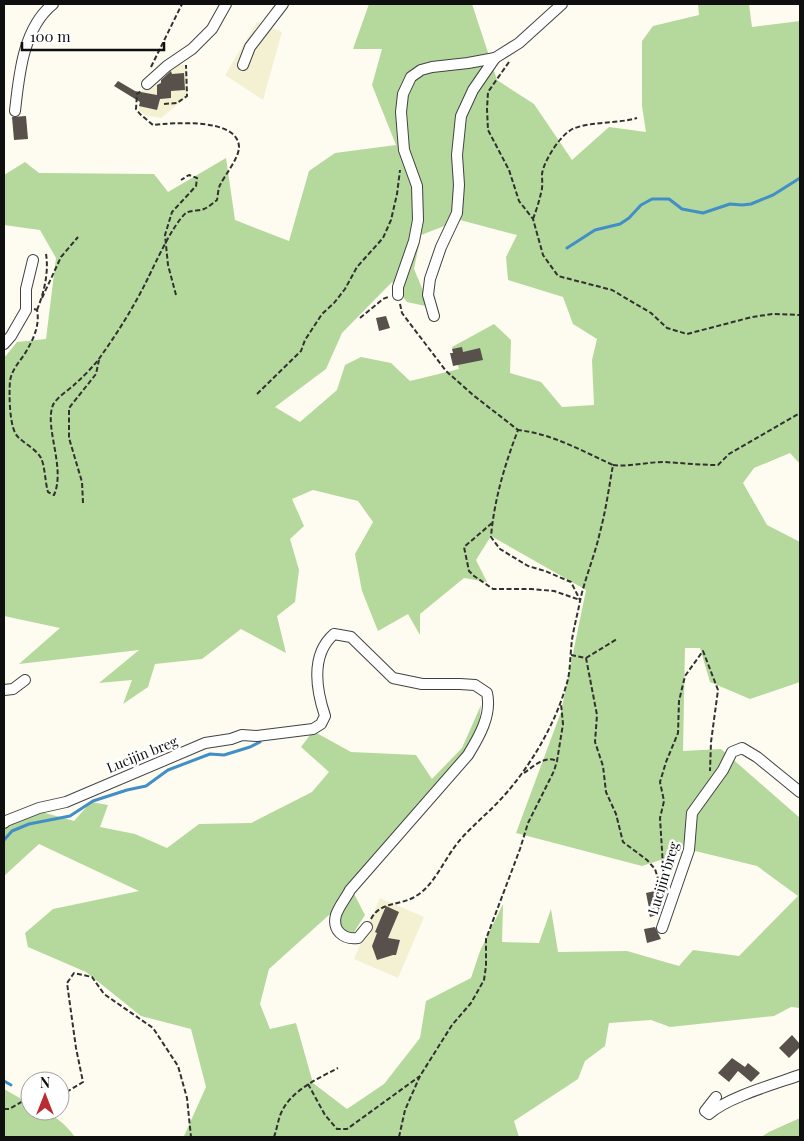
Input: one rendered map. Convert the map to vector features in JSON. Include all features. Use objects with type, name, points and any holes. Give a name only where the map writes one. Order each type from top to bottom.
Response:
[{"type":"street","points":[[14,111],[18,80],[27,46],[35,25],[53,4]]},
{"type":"street","points":[[147,84],[167,66],[192,48],[212,29],[226,4]]},
{"type":"street","points":[[243,65],[250,47],[283,4]]},
{"type":"street","points":[[398,295],[398,287],[414,241],[418,220],[417,186],[404,150],[401,112],[403,94],[411,77],[421,70],[432,66],[468,63],[495,58],[513,48],[562,4]]},
{"type":"street","points":[[434,316],[428,295],[429,287],[441,247],[457,212],[459,186],[457,155],[461,116],[473,90],[495,58]]},
{"type":"street","points":[[4,344],[11,336],[26,310],[26,289],[33,260]]},
{"type":"street","name":"Lucijin breg","points":[[4,823],[39,808],[66,802],[205,743],[231,739],[242,735],[257,736],[314,729],[321,724],[324,716],[317,688],[317,666],[328,639],[334,634],[351,637],[393,678],[422,684],[475,685],[487,693],[489,702],[486,717],[468,755],[350,890],[336,914],[335,925],[339,933],[345,937],[358,938],[367,927]]},
{"type":"street","points":[[4,690],[14,689],[26,680]]},
{"type":"street","name":"Lucijin breg","points":[[662,928],[689,850],[692,813],[723,770],[732,752],[742,748],[757,756],[800,792]]},
{"type":"street","points":[[716,1097],[705,1111],[709,1114],[725,1104],[800,1075]]},
{"type":"path","points":[[148,71],[182,4]]},
{"type":"path","points":[[164,104],[177,103],[187,96],[186,66],[192,48]]},
{"type":"path","points":[[513,48],[509,62],[488,92],[488,130],[509,170],[519,202],[533,219],[543,255],[558,276],[612,290],[651,313],[667,328],[687,334],[752,317],[774,314],[800,315]]},
{"type":"path","points":[[78,237],[61,257],[37,310],[38,326],[27,351],[13,370],[10,380],[11,421],[16,435],[41,458],[48,492],[54,495],[57,487],[57,465],[52,424],[54,403],[100,357],[131,309],[158,255],[178,223],[187,212],[204,209],[217,200],[220,186],[230,170],[239,148],[236,136],[231,132],[216,127],[190,122],[153,124],[140,114],[136,108],[138,94],[147,84]]},
{"type":"path","points":[[533,219],[542,191],[542,172],[550,154],[565,135],[574,128],[602,123],[622,123],[637,118]]},
{"type":"path","points":[[257,394],[301,351],[305,340],[322,314],[345,289],[356,267],[383,238],[393,212],[400,170]]},
{"type":"path","points":[[176,295],[168,265],[165,235],[172,212],[196,186],[197,178],[189,176],[181,180]]},
{"type":"path","points":[[42,298],[47,263],[46,254]]},
{"type":"path","points":[[360,318],[383,299],[398,295],[402,313],[446,372],[473,395],[518,430],[534,432],[565,442],[613,465],[622,466],[664,462],[718,465],[729,454],[800,413]]},
{"type":"path","points":[[26,310],[37,310]]},
{"type":"path","points":[[82,503],[82,482],[69,438],[69,408],[96,374],[100,357]]},
{"type":"path","points":[[518,430],[508,456],[492,523],[491,537],[500,549],[528,566],[570,582],[580,600]]},
{"type":"path","points":[[367,927],[375,911],[388,905],[408,901],[429,886],[441,865],[460,840],[501,800],[522,774],[543,740],[568,679],[573,634],[580,600],[601,531],[613,465]]},
{"type":"path","points":[[492,523],[464,547],[467,566],[474,576],[493,589],[554,591],[580,600]]},
{"type":"path","points":[[571,655],[586,658],[618,639]]},
{"type":"path","points":[[586,658],[597,715],[595,742],[603,766],[606,792],[616,814],[623,842],[647,860],[655,869],[660,885],[664,882],[660,818],[664,801],[660,782],[678,733],[684,676],[703,651],[718,690],[710,754],[710,773],[713,784]]},
{"type":"path","points":[[399,1137],[405,1110],[420,1076],[452,1025],[471,1003],[484,980],[486,939],[528,823],[557,762],[563,724],[560,702]]},
{"type":"path","points":[[522,774],[544,760],[552,759],[557,762]]},
{"type":"path","points":[[70,1090],[83,1082],[67,983],[74,973],[92,977],[104,994],[153,1028],[178,1066],[186,1098],[191,1137]]},
{"type":"path","points":[[274,1137],[282,1110],[295,1095],[308,1084],[338,1068]]},
{"type":"path","points":[[308,1084],[325,1115],[337,1129],[347,1129],[420,1076]]},
{"type":"path","points":[[4,1109],[20,1102]]},
{"type":"shaded area","points":[[257,22],[282,32],[263,100],[225,75]]},
{"type":"shaded area","points":[[160,63],[187,65],[188,96],[161,118],[145,115],[139,110],[139,95]]},
{"type":"shaded area","points":[[380,898],[424,917],[398,978],[354,959]]},
{"type":"green space","points":[[369,4],[472,4],[497,80],[534,104],[572,160],[609,127],[646,132],[642,106],[642,41],[653,26],[699,15],[698,4],[749,4],[752,27],[800,21],[800,464],[790,453],[754,468],[743,483],[767,525],[800,542],[800,682],[750,699],[710,682],[700,648],[685,648],[683,751],[721,749],[800,818],[800,1008],[791,1007],[774,1016],[670,1027],[651,1020],[609,1023],[605,1046],[585,1061],[578,1079],[514,1121],[519,1137],[181,1137],[184,1136],[206,1087],[191,1029],[141,1016],[86,972],[28,947],[25,933],[53,909],[139,891],[39,844],[4,876],[4,820],[38,811],[74,821],[91,802],[108,805],[100,827],[135,834],[167,848],[199,824],[251,823],[312,792],[329,772],[301,747],[313,731],[351,752],[416,755],[432,779],[462,748],[481,705],[478,737],[352,890],[365,915],[351,937],[329,915],[269,969],[260,1004],[270,1029],[296,1023],[313,1083],[347,1109],[384,1084],[420,1038],[426,1001],[471,978],[480,951],[503,904],[502,942],[539,943],[551,909],[558,952],[627,951],[679,966],[693,950],[739,956],[798,896],[757,866],[691,850],[642,866],[516,833],[561,712],[586,590],[491,536],[476,560],[487,582],[464,578],[420,614],[420,635],[408,614],[378,631],[362,591],[355,554],[373,522],[358,501],[313,490],[292,499],[304,526],[290,539],[299,570],[295,602],[277,616],[286,653],[241,629],[202,659],[155,664],[148,687],[123,704],[132,680],[99,683],[139,650],[19,664],[60,628],[4,616],[4,358],[17,342],[46,339],[56,258],[40,230],[4,225],[4,175],[25,162],[39,173],[154,174],[168,192],[226,158],[235,220],[289,241],[309,171],[335,153],[396,145],[372,85],[382,49],[353,49]],"holes":[[[460,220],[517,235],[506,257],[508,280],[563,297],[573,324],[597,339],[592,360],[594,405],[562,407],[541,382],[510,373],[511,340],[494,324],[452,347],[459,369],[410,381],[391,363],[361,357],[345,365],[337,390],[300,422],[275,407],[326,369],[342,333],[392,282],[407,302],[430,307],[414,269],[421,235]]]},
{"type":"green space","points":[[4,1089],[20,1098],[20,1121],[60,1121],[75,1137],[4,1137]]},
{"type":"green space","points":[[800,1118],[800,1137],[761,1137],[769,1132]]},
{"type":"building","points":[[171,71],[172,74],[184,73],[185,90],[171,91],[171,98],[160,99],[157,110],[139,106],[140,102],[114,86],[118,81],[135,91],[157,95],[157,85]]},
{"type":"building","points":[[26,116],[28,139],[14,140],[12,117]]},
{"type":"building","points":[[386,316],[390,328],[379,331],[376,318]]},
{"type":"building","points":[[462,347],[463,352],[480,348],[483,360],[453,366],[450,353],[453,353],[452,349]]},
{"type":"building","points":[[668,888],[665,898],[660,900],[662,907],[660,914],[650,917],[646,893]]},
{"type":"building","points":[[386,906],[399,912],[388,938],[400,940],[396,955],[377,960],[372,946],[377,933],[375,932]]},
{"type":"building","points":[[655,927],[661,939],[647,943],[644,929]]},
{"type":"building","points":[[792,1035],[800,1044],[800,1047],[789,1058],[779,1048]]},
{"type":"building","points":[[732,1058],[745,1067],[748,1063],[760,1073],[751,1082],[738,1071],[729,1082],[718,1073]]},
{"type":"waterway","points":[[567,248],[595,230],[620,224],[629,218],[641,205],[652,199],[669,199],[682,209],[703,213],[730,204],[751,204],[773,195],[800,178]]},
{"type":"waterway","points":[[4,840],[12,831],[29,824],[70,816],[93,801],[146,786],[168,770],[210,754],[224,755],[260,742]]},
{"type":"waterway","points":[[4,1081],[11,1085]]}]
